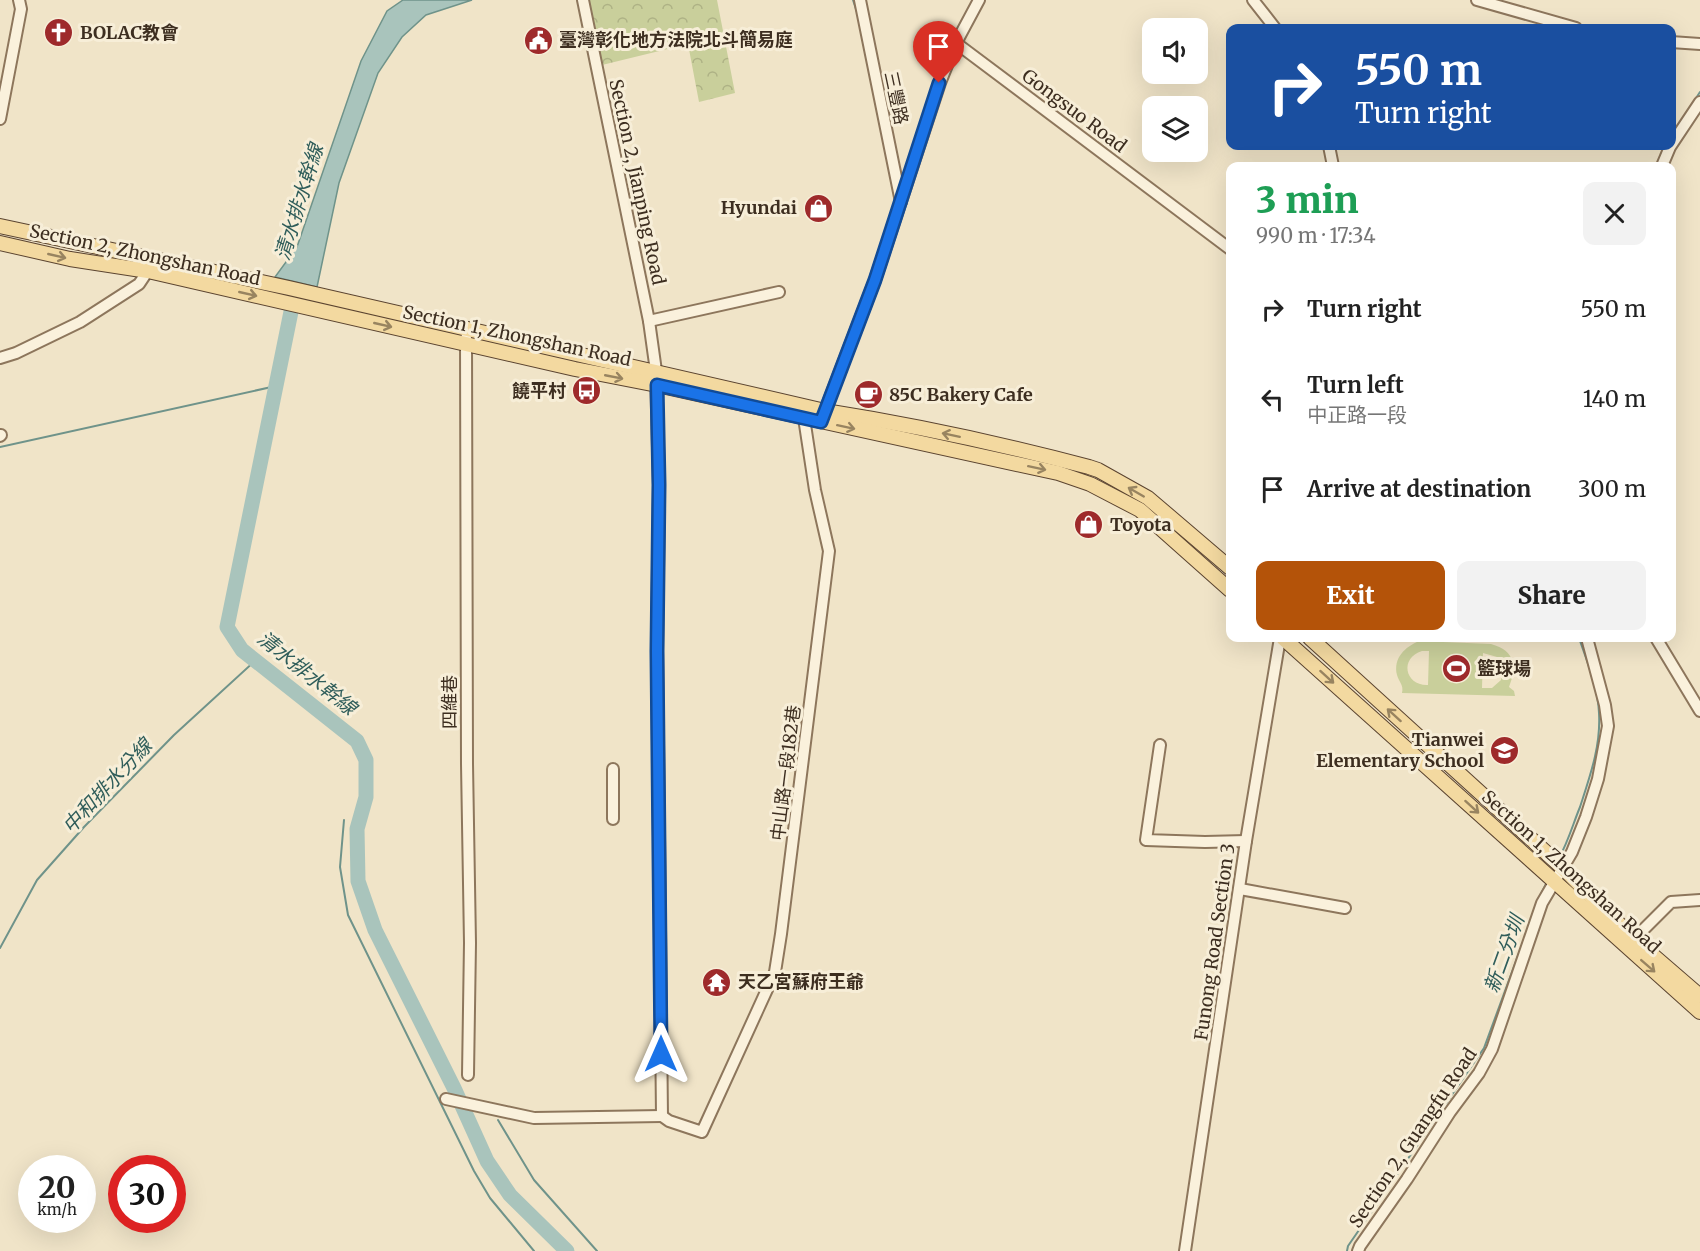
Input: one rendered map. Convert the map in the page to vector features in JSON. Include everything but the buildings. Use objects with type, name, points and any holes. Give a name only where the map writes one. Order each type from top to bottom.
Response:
[{"type":"main road","name":"Section 2, Zhongshan Road","points":[[0,226],[151,265],[286,295]]},
{"type":"main road","name":"Section 2, Zhongshan Road","points":[[0,243],[70,259],[151,265]]},
{"type":"main road","name":"Section 1, Zhongshan Road","points":[[286,295],[328,297],[467,328],[656,378],[805,411],[1058,473],[1090,484],[1140,510],[1226,586]]},
{"type":"main road","name":"Section 1, Zhongshan Road","points":[[286,295],[326,312],[575,369],[656,378]]},
{"type":"main road","name":"Section 1, Zhongshan Road","points":[[823,416],[878,419],[1018,449],[1098,470],[1148,498],[1226,565]]},
{"type":"main road","name":"Section 1, Zhongshan Road","points":[[1287,642],[1559,875]]},
{"type":"main road","name":"Section 1, Zhongshan Road","points":[[1314,642],[1700,1012]]},
{"type":"main road","name":"Section 1, Zhongshan Road","points":[[1630,943],[1700,996]]},
{"type":"street","points":[[0,119],[21,9],[19,0]]},
{"type":"street","name":"Section 2, Jianping Road","points":[[583,0],[649,321],[656,378],[659,485],[657,651],[662,1116]]},
{"type":"street","name":"三豐路","points":[[860,0],[902,202]]},
{"type":"street","points":[[823,416],[875,280],[939,83],[956,43],[980,0]]},
{"type":"street","points":[[1254,0],[1272,24]]},
{"type":"street","points":[[1477,0],[1562,24]]},
{"type":"street","points":[[1676,42],[1700,44]]},
{"type":"street","name":"Gongsuo Road","points":[[956,43],[1226,246]]},
{"type":"street","points":[[1676,138],[1700,102]]},
{"type":"street","points":[[0,358],[16,353],[80,322],[139,284],[151,265]]},
{"type":"street","points":[[649,321],[779,292]]},
{"type":"street","name":"四維巷","points":[[467,328],[465,344],[467,764],[470,943],[468,1075]]},
{"type":"street","name":"中山路一段182巷","points":[[662,1116],[669,1121],[702,1132],[775,972],[782,934],[829,551],[815,490],[805,411]]},
{"type":"street","name":"Funong Road Section 3","points":[[1185,1251],[1246,841],[1281,642]]},
{"type":"street","name":"Section 2, Guangfu Road","points":[[1358,1251],[1450,1112],[1479,1073],[1492,1049],[1542,903],[1572,852],[1598,779],[1608,726],[1597,668],[1588,642]]},
{"type":"street","points":[[1658,642],[1700,711]]},
{"type":"street","points":[[1160,745],[1146,840],[1246,841]]},
{"type":"street","points":[[613,769],[613,819]]},
{"type":"street","points":[[1240,889],[1344,908]]},
{"type":"street","points":[[1630,943],[1671,902],[1700,900]]},
{"type":"street","points":[[446,1099],[534,1118],[662,1116]]},
{"type":"green space","points":[[588,0],[717,0],[735,93],[699,102],[688,44],[602,65]]},
{"type":"green space","points":[[1416,642],[1491,644],[1499,647],[1510,655],[1512,661],[1513,673],[1509,687],[1514,691],[1515,696],[1402,693],[1396,669],[1399,658],[1405,650]],"holes":[[[1422,651],[1429,651],[1428,685],[1420,684],[1410,677],[1408,665],[1410,659],[1415,655]],[[1483,653],[1497,657],[1503,667],[1501,680],[1492,688],[1482,688]]]},
{"type":"water","points":[[403,0],[472,0],[426,15],[402,37],[378,73],[339,183],[317,287],[275,277],[297,247],[361,61],[387,11]]},
{"type":"waterway","points":[[853,0],[857,12]]},
{"type":"waterway","name":"新二分圳","points":[[1689,109],[1700,92]]},
{"type":"waterway","name":"清水排水幹線","points":[[295,292],[227,627],[242,650],[357,741],[366,760],[366,797],[357,829],[358,881],[375,930],[454,1088],[487,1161],[510,1195],[567,1251]]},
{"type":"waterway","points":[[0,447],[276,386]]},
{"type":"waterway","name":"新二分圳","points":[[1559,858],[1584,795],[1598,737],[1597,694],[1580,642]]},
{"type":"waterway","name":"中和排水分線","points":[[0,948],[37,880],[84,827],[174,735],[256,660]]},
{"type":"waterway","points":[[344,820],[340,867],[348,915],[474,1171],[490,1198],[534,1251]]},
{"type":"waterway","name":"新二分圳","points":[[1539,898],[1547,882]]},
{"type":"waterway","name":"新二分圳","points":[[1347,1251],[1348,1246],[1484,1048],[1529,926]]},
{"type":"waterway","points":[[498,1120],[534,1180],[597,1251]]},
{"type":"place","name":"BOLAC教會","points":[[59,33]]},
{"type":"place","name":"臺灣彰化地方法院北斗簡易庭","points":[[538,40]]},
{"type":"place","name":"Hyundai","points":[[818,208]]},
{"type":"place","name":"饒平村","points":[[587,391]]},
{"type":"place","name":"85C Bakery Cafe","points":[[868,395]]},
{"type":"place","name":"Toyota","points":[[1089,525]]},
{"type":"place","name":"籃球場","points":[[1456,669]]},
{"type":"place","name":"Tianwei Elementary School","points":[[1505,750]]},
{"type":"place","name":"天乙宮蘇府王爺","points":[[717,982]]},
{"type":"route","points":[[661,1054],[657,385],[821,422],[875,280],[939,83]]}]
